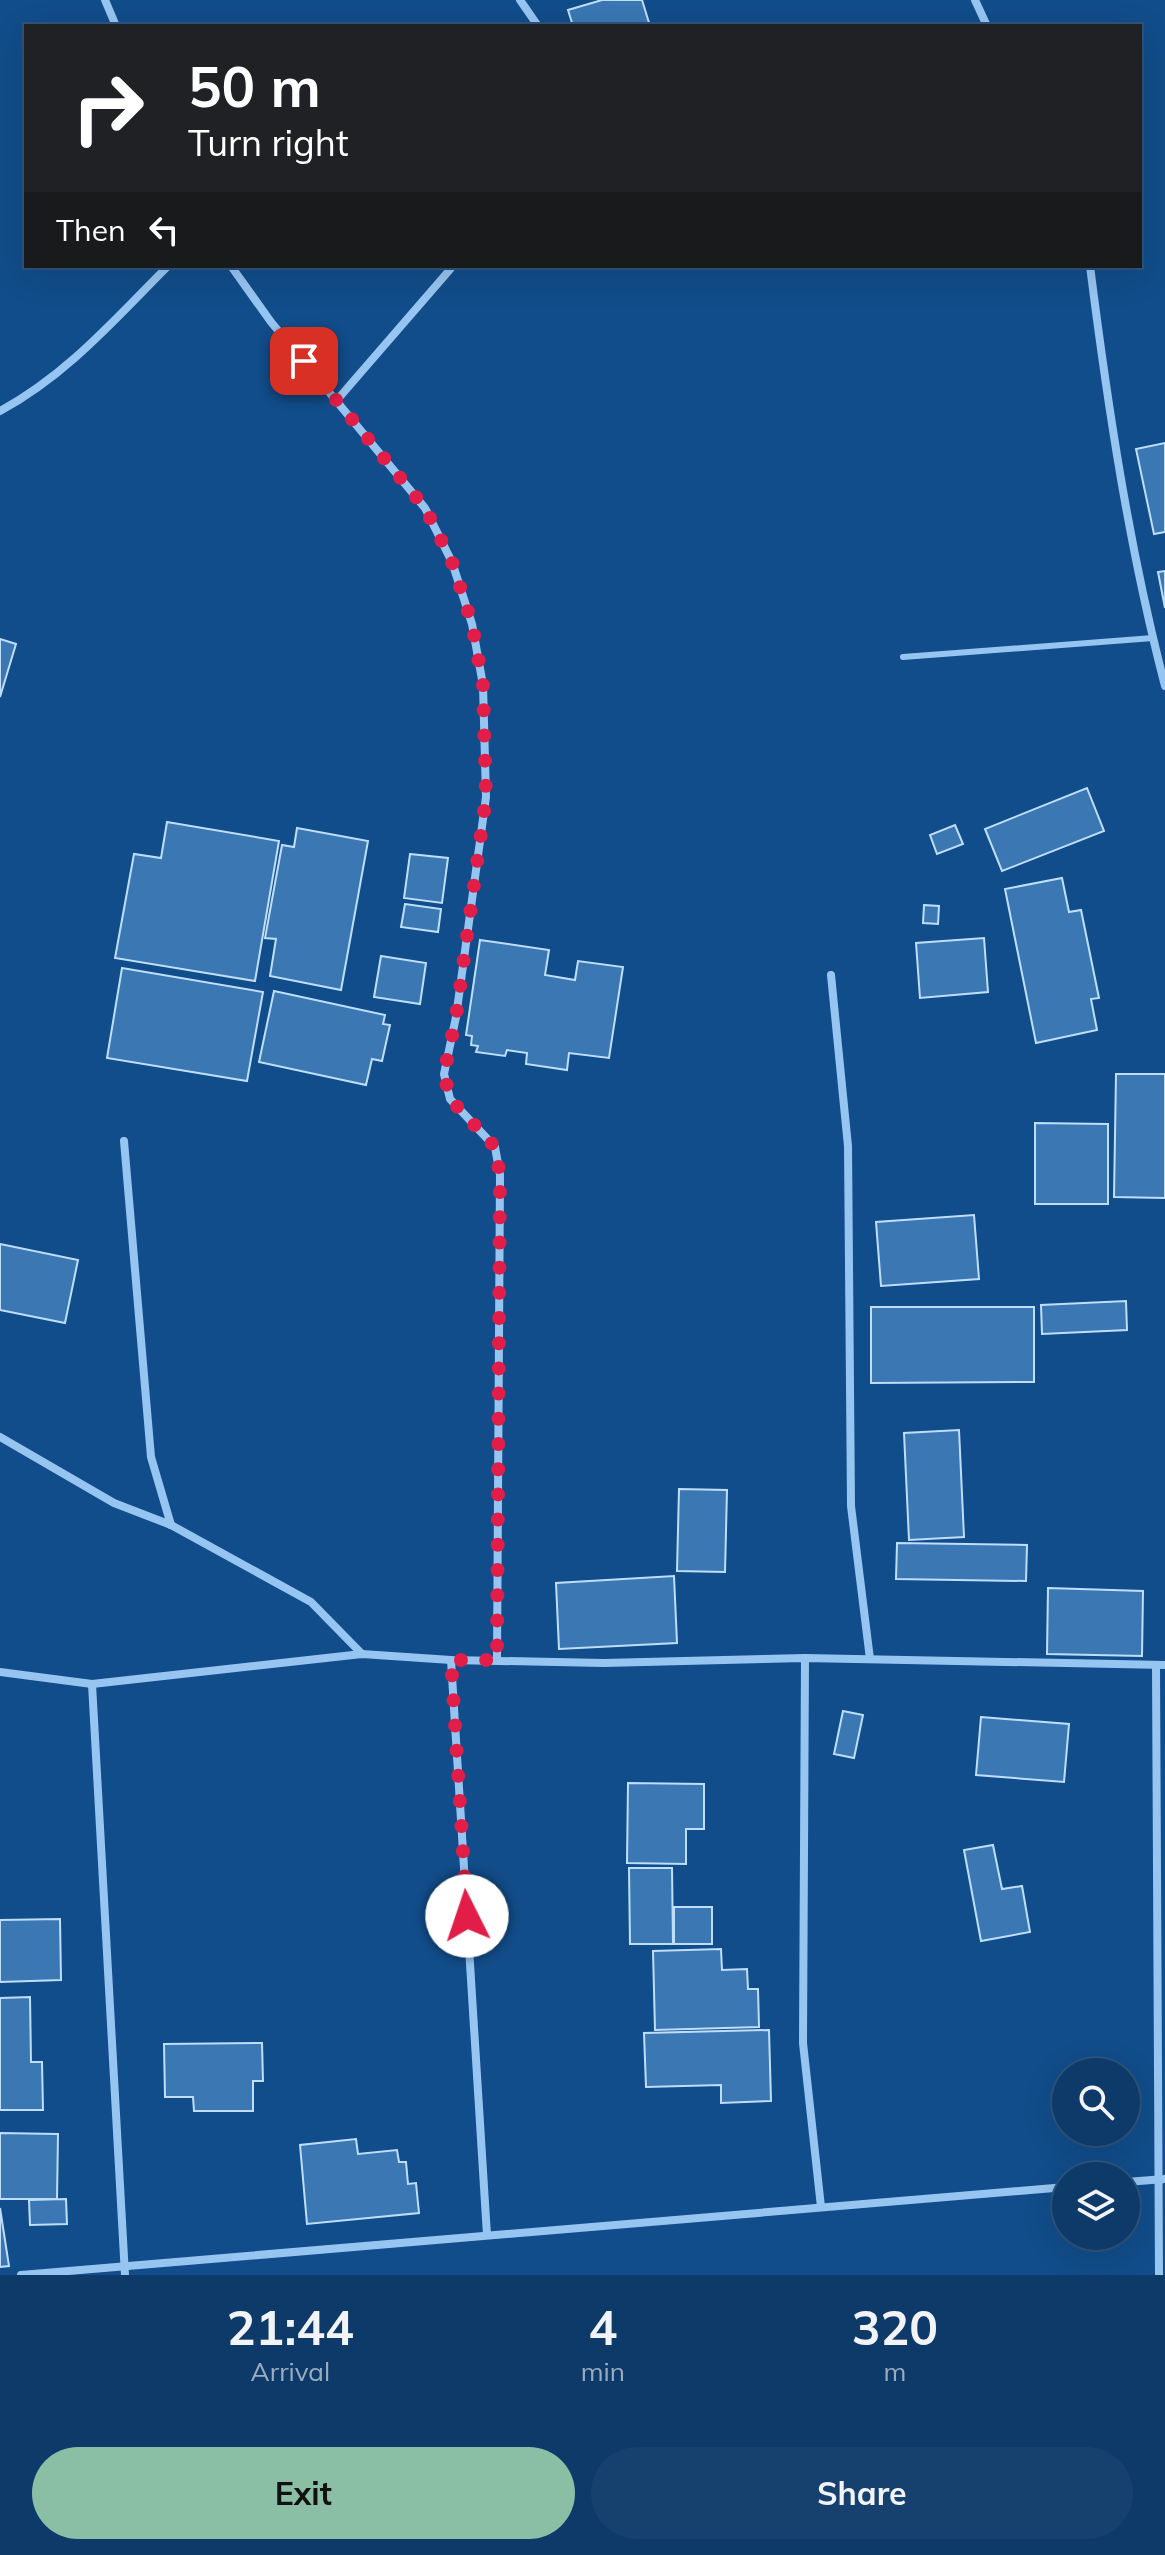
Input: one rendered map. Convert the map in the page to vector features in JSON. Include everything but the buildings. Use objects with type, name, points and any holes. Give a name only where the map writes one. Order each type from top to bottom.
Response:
[{"type":"street","points":[[105,0],[115,24]]},
{"type":"street","points":[[520,0],[537,24]]},
{"type":"street","points":[[975,0],[986,24]]},
{"type":"street","points":[[0,411],[29,395],[69,366],[166,268]]},
{"type":"street","points":[[232,268],[271,322],[425,508],[460,587],[472,624],[483,685],[486,797],[456,1017],[444,1074],[450,1099],[495,1147],[500,1175],[497,1660]]},
{"type":"street","points":[[337,400],[451,268]]},
{"type":"street","points":[[1090,268],[1107,400],[1140,591],[1165,686]]},
{"type":"street","points":[[831,975],[848,1146],[851,1506],[870,1659]]},
{"type":"street","points":[[124,1141],[151,1457],[171,1525]]},
{"type":"street","points":[[0,1437],[114,1503],[171,1525],[311,1602],[362,1654]]},
{"type":"street","points":[[0,1672],[92,1684],[362,1654],[451,1660],[604,1663],[805,1658],[1161,1665],[1162,2179],[1159,2275]]},
{"type":"street","points":[[805,1658],[803,2043],[821,2207]]},
{"type":"street","points":[[451,1660],[487,2235]]},
{"type":"street","points":[[92,1684],[125,2270]]},
{"type":"street","points":[[1140,2181],[1162,2179]]},
{"type":"street","points":[[21,2275],[125,2270],[487,2235],[1052,2188]]},
{"type":"lane","points":[[903,657],[1153,638]]},
{"type":"route","points":[[304,361],[425,508],[452,562],[472,624],[483,685],[486,797],[456,1017],[444,1074],[450,1099],[495,1147],[500,1175],[497,1660],[451,1660],[467,1916]]}]
